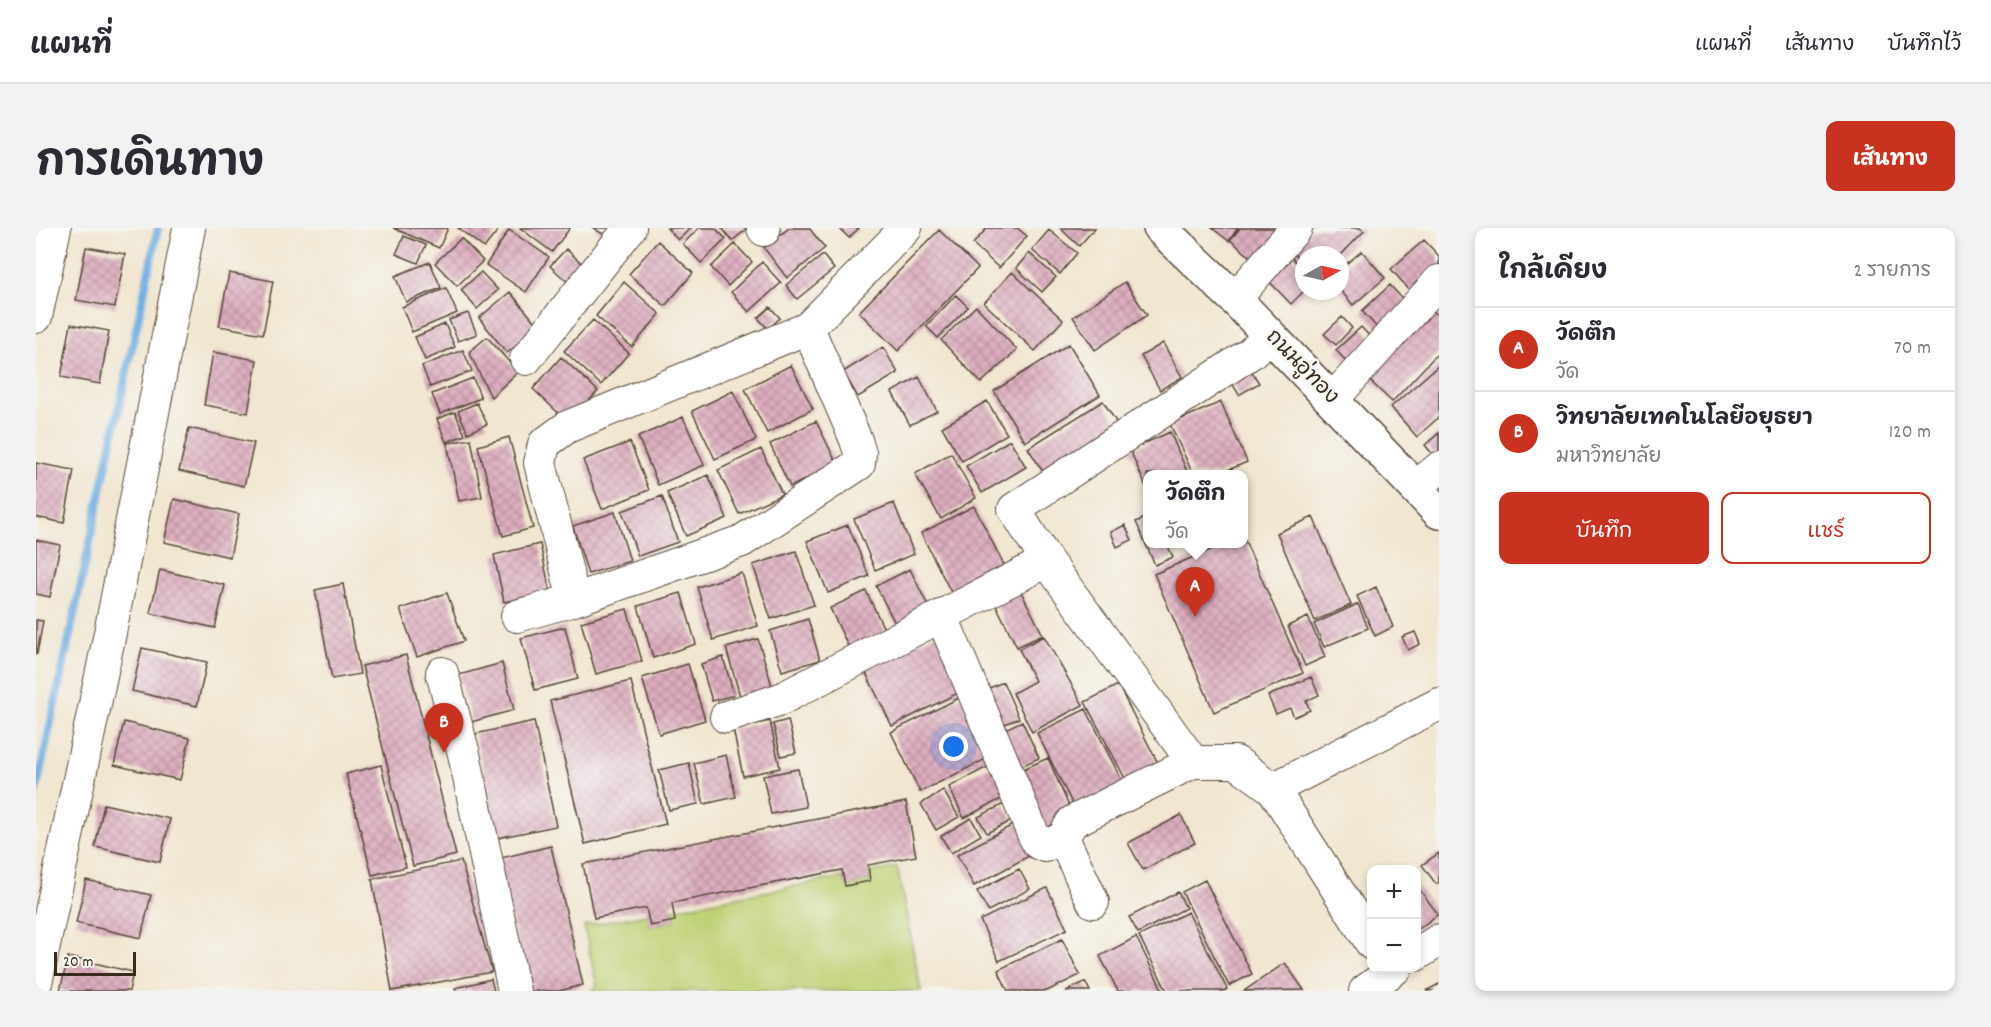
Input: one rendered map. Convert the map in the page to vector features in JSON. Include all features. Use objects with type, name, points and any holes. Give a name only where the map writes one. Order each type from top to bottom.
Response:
[{"type":"main road","name":"ถนนอู่ทอง","points":[[1160,228],[1235,299],[1332,400],[1427,478],[1439,512]]},
{"type":"street","points":[[36,317],[55,228]]},
{"type":"street","points":[[36,983],[109,638],[189,228]]},
{"type":"street","points":[[526,359],[630,228]]},
{"type":"street","points":[[574,600],[540,463],[544,444],[567,427],[808,328],[906,228]]},
{"type":"street","points":[[1235,299],[1296,228]]},
{"type":"street","points":[[1332,400],[1439,281]]},
{"type":"street","points":[[517,616],[574,600],[742,541],[859,464],[860,453],[856,440],[808,328]]},
{"type":"street","points":[[1193,762],[1047,561],[1014,508],[1251,353],[1270,335]]},
{"type":"street","points":[[726,717],[781,699],[1047,561]]},
{"type":"street","points":[[942,617],[1038,843],[1045,846],[1063,838],[1072,822],[1193,762],[1236,762],[1273,789],[1367,938]]},
{"type":"street","points":[[442,674],[464,754],[514,991]]},
{"type":"street","points":[[1273,789],[1439,704]]},
{"type":"street","points":[[1063,838],[1093,902]]},
{"type":"street","points":[[1421,952],[1439,940]]},
{"type":"green space","points":[[897,867],[921,991],[592,991],[597,986],[584,926],[648,914],[650,926],[675,921],[673,909],[843,877],[846,886],[870,881],[869,872]]},
{"type":"building","points":[[393,228],[448,228],[439,248]]},
{"type":"building","points":[[458,228],[500,228],[484,248]]},
{"type":"building","points":[[520,228],[570,228],[552,252]]},
{"type":"building","points":[[593,228],[610,228],[606,236]]},
{"type":"building","points":[[667,228],[691,228],[678,240]]},
{"type":"building","points":[[699,228],[715,228],[726,239],[701,263],[683,244]]},
{"type":"building","points":[[722,228],[748,228],[732,241]]},
{"type":"building","points":[[789,228],[809,228],[825,248],[787,278],[764,248]]},
{"type":"building","points":[[839,228],[859,228],[849,238]]},
{"type":"building","points":[[987,228],[1017,228],[1027,236],[999,268],[973,244]]},
{"type":"building","points":[[1060,228],[1095,228],[1079,246]]},
{"type":"building","points":[[1212,228],[1238,228],[1229,241]]},
{"type":"building","points":[[1240,228],[1289,228],[1259,264],[1230,240]]},
{"type":"building","points":[[1313,228],[1360,228],[1364,231],[1349,247],[1296,246]]},
{"type":"building","points":[[509,230],[549,257],[526,292],[486,265]]},
{"type":"building","points":[[939,230],[978,268],[898,351],[859,312]]},
{"type":"building","points":[[1049,230],[1077,253],[1060,274],[1032,250]]},
{"type":"building","points":[[404,236],[426,245],[418,263],[396,254]]},
{"type":"building","points":[[461,238],[483,261],[457,286],[435,263]]},
{"type":"building","points":[[1424,240],[1439,256],[1439,269],[1412,293],[1391,269]]},
{"type":"building","points":[[658,241],[693,273],[665,306],[629,274]]},
{"type":"building","points":[[735,244],[752,262],[728,286],[711,267]]},
{"type":"building","points":[[86,247],[125,254],[115,307],[76,300]]},
{"type":"building","points":[[566,249],[587,268],[571,285],[550,266]]},
{"type":"building","points":[[1362,251],[1385,278],[1353,305],[1349,300],[1349,262]]},
{"type":"building","points":[[1029,253],[1056,277],[1042,292],[1016,268]]},
{"type":"building","points":[[823,255],[834,269],[797,299],[786,285]]},
{"type":"building","points":[[1289,255],[1295,261],[1295,300],[1291,304],[1266,278]]},
{"type":"building","points":[[430,262],[441,288],[406,302],[395,276]]},
{"type":"building","points":[[762,262],[781,283],[749,312],[731,292]]},
{"type":"building","points":[[481,272],[498,290],[477,309],[461,290]]},
{"type":"building","points":[[1012,272],[1063,320],[1035,351],[984,303]]},
{"type":"building","points":[[229,273],[273,281],[263,334],[219,326]]},
{"type":"building","points":[[624,282],[660,314],[632,347],[596,316]]},
{"type":"building","points":[[1125,282],[1147,315],[1095,350],[1073,317]]},
{"type":"building","points":[[1390,285],[1410,307],[1382,333],[1362,311]]},
{"type":"building","points":[[446,288],[457,313],[412,332],[402,307]]},
{"type":"building","points":[[510,292],[539,327],[507,353],[479,318]]},
{"type":"building","points":[[956,295],[968,307],[938,338],[926,326]]},
{"type":"building","points":[[976,306],[1017,350],[981,383],[941,340]]},
{"type":"building","points":[[770,307],[780,318],[768,329],[758,318]]},
{"type":"building","points":[[1431,309],[1439,316],[1439,352],[1392,402],[1366,377]]},
{"type":"building","points":[[468,313],[477,334],[458,341],[449,320]]},
{"type":"building","points":[[1342,317],[1352,328],[1336,345],[1324,334]]},
{"type":"building","points":[[593,320],[629,353],[601,385],[564,351]]},
{"type":"building","points":[[71,324],[109,331],[100,384],[61,377]]},
{"type":"building","points":[[445,324],[455,347],[425,360],[415,337]]},
{"type":"building","points":[[1361,327],[1377,344],[1351,367],[1336,350]]},
{"type":"building","points":[[487,337],[518,372],[491,397],[469,352]]},
{"type":"building","points":[[1163,343],[1182,377],[1160,390],[1141,356]]},
{"type":"building","points":[[1069,344],[1100,395],[1025,442],[994,391]]},
{"type":"building","points":[[883,347],[898,373],[858,397],[843,372]]},
{"type":"building","points":[[463,350],[472,371],[430,387],[422,366]]},
{"type":"building","points":[[213,352],[257,360],[248,413],[204,405]]},
{"type":"building","points":[[561,357],[598,391],[569,423],[533,389]]},
{"type":"building","points":[[791,365],[813,409],[767,433],[745,389]]},
{"type":"building","points":[[1439,365],[1439,417],[1417,437],[1391,407]]},
{"type":"building","points":[[1250,369],[1259,383],[1239,395],[1231,381]]},
{"type":"building","points":[[919,377],[937,411],[910,425],[892,392]]},
{"type":"building","points":[[473,378],[481,398],[440,414],[432,394]]},
{"type":"building","points":[[733,391],[756,440],[715,459],[692,411]]},
{"type":"building","points":[[987,401],[1007,434],[962,461],[942,427]]},
{"type":"building","points":[[1103,401],[1118,425],[1043,472],[1028,448]]},
{"type":"building","points":[[1221,402],[1247,462],[1228,470],[1191,470],[1170,424]]},
{"type":"building","points":[[477,403],[487,424],[468,433],[458,411]]},
{"type":"building","points":[[455,412],[465,435],[446,442],[437,419]]},
{"type":"building","points":[[683,417],[704,465],[658,485],[638,437]]},
{"type":"building","points":[[816,421],[837,464],[790,487],[770,444]]},
{"type":"building","points":[[189,428],[254,443],[244,486],[179,471]]},
{"type":"building","points":[[1170,432],[1186,470],[1143,470],[1143,480],[1130,450]]},
{"type":"building","points":[[1439,433],[1439,462],[1425,445]]},
{"type":"building","points":[[509,437],[533,528],[503,536],[478,446]]},
{"type":"building","points":[[471,439],[482,497],[459,501],[447,443]]},
{"type":"building","points":[[1010,440],[1026,467],[982,493],[966,466]]},
{"type":"building","points":[[630,442],[649,490],[602,509],[583,460]]},
{"type":"building","points":[[761,449],[782,494],[739,514],[718,470]]},
{"type":"building","points":[[951,453],[976,498],[941,519],[915,474]]},
{"type":"building","points":[[36,463],[74,470],[64,523],[36,517]]},
{"type":"building","points":[[708,475],[727,518],[686,536],[667,493]]},
{"type":"building","points":[[662,496],[678,542],[638,556],[622,511]]},
{"type":"building","points":[[174,499],[239,514],[230,557],[164,542]]},
{"type":"building","points":[[894,503],[914,554],[875,570],[854,519]]},
{"type":"building","points":[[974,506],[1009,575],[956,602],[921,533]]},
{"type":"building","points":[[615,512],[630,561],[588,574],[573,526]]},
{"type":"building","points":[[1313,517],[1351,605],[1315,621],[1277,533]]},
{"type":"building","points":[[1143,519],[1143,538],[1136,522]]},
{"type":"building","points":[[848,525],[869,576],[828,593],[807,541]]},
{"type":"building","points":[[1125,525],[1132,540],[1117,547],[1111,532]]},
{"type":"building","points":[[36,540],[60,545],[50,597],[36,594]]},
{"type":"building","points":[[540,544],[550,591],[504,602],[494,555]]},
{"type":"building","points":[[1248,547],[1303,673],[1214,712],[1154,574],[1215,548]]},
{"type":"building","points":[[1147,548],[1169,548],[1173,557],[1155,565]]},
{"type":"building","points":[[796,551],[814,605],[771,619],[753,565]]},
{"type":"building","points":[[910,569],[930,610],[897,627],[876,586]]},
{"type":"building","points":[[160,570],[225,585],[215,628],[150,613]]},
{"type":"building","points":[[742,573],[758,626],[713,640],[697,587]]},
{"type":"building","points":[[343,584],[360,674],[332,679],[315,590]]},
{"type":"building","points":[[1018,586],[1043,635],[1017,647],[993,599]]},
{"type":"building","points":[[1376,587],[1393,627],[1375,636],[1357,596]]},
{"type":"building","points":[[866,591],[885,631],[849,648],[830,608]]},
{"type":"building","points":[[447,593],[464,641],[417,657],[400,609]]},
{"type":"building","points":[[681,593],[696,644],[653,658],[638,606]]},
{"type":"building","points":[[1358,604],[1368,628],[1324,647],[1314,624]]},
{"type":"building","points":[[627,609],[642,661],[596,674],[581,622]]},
{"type":"building","points":[[1308,617],[1325,657],[1305,666],[1288,626]]},
{"type":"building","points":[[808,619],[820,660],[782,671],[770,631]]},
{"type":"building","points":[[36,620],[43,621],[37,654],[36,654]]},
{"type":"building","points":[[565,627],[578,679],[535,690],[521,638]]},
{"type":"building","points":[[939,632],[966,689],[892,726],[864,669]]},
{"type":"building","points":[[1415,632],[1420,644],[1408,650],[1402,637]]},
{"type":"building","points":[[1044,636],[1083,705],[1032,732],[1013,693],[1035,681],[1019,649]]},
{"type":"building","points":[[758,639],[773,689],[741,699],[726,648]]},
{"type":"building","points":[[142,648],[207,662],[197,706],[132,691]]},
{"type":"building","points":[[406,655],[456,855],[413,866],[362,666]]},
{"type":"building","points":[[723,657],[734,695],[712,701],[701,664]]},
{"type":"building","points":[[502,663],[514,710],[471,722],[459,675]]},
{"type":"building","points":[[688,664],[705,720],[659,734],[642,678]]},
{"type":"building","points":[[1311,677],[1319,695],[1306,701],[1310,710],[1294,717],[1290,708],[1276,714],[1268,696]]},
{"type":"building","points":[[631,681],[666,824],[585,844],[550,701]]},
{"type":"building","points":[[1003,682],[1019,718],[1000,726],[985,690]]},
{"type":"building","points":[[1118,685],[1162,771],[1130,788],[1085,702]]},
{"type":"building","points":[[965,695],[994,755],[920,792],[891,732]]},
{"type":"building","points":[[1086,709],[1128,793],[1079,817],[1037,733]]},
{"type":"building","points":[[788,720],[796,753],[781,756],[773,724]]},
{"type":"building","points":[[534,721],[556,826],[497,838],[475,734]]},
{"type":"building","points":[[770,721],[780,768],[743,776],[733,729]]},
{"type":"building","points":[[1022,721],[1039,758],[1019,767],[1003,730]]},
{"type":"building","points":[[124,722],[190,738],[180,780],[114,765]]},
{"type":"building","points":[[726,755],[736,797],[704,804],[694,763]]},
{"type":"building","points":[[1048,758],[1074,818],[1045,832],[1019,771]]},
{"type":"building","points":[[689,763],[698,804],[669,810],[659,770]]},
{"type":"building","points":[[995,763],[1011,794],[964,818],[949,787]]},
{"type":"building","points":[[381,765],[406,867],[372,875],[346,774]]},
{"type":"building","points":[[798,769],[806,807],[771,814],[763,776]]},
{"type":"building","points":[[943,790],[959,817],[936,830],[921,804]]},
{"type":"building","points":[[906,802],[916,856],[868,865],[870,881],[845,886],[842,870],[672,903],[675,921],[650,926],[646,908],[594,918],[583,864]]},
{"type":"building","points":[[104,804],[170,819],[160,862],[95,847]]},
{"type":"building","points":[[1004,804],[1013,820],[987,833],[978,817]]},
{"type":"building","points":[[1181,815],[1195,843],[1143,870],[1128,843]]},
{"type":"building","points":[[971,818],[981,835],[951,853],[941,836]]},
{"type":"building","points":[[1020,821],[1036,852],[974,886],[957,855]]},
{"type":"building","points":[[551,846],[583,985],[559,991],[527,991],[497,859]]},
{"type":"building","points":[[1439,853],[1439,882],[1436,884],[1422,865]]},
{"type":"building","points":[[461,861],[492,972],[392,991],[372,879]]},
{"type":"building","points":[[1019,869],[1030,889],[988,911],[977,891]]},
{"type":"building","points":[[86,880],[151,895],[141,938],[76,923]]},
{"type":"building","points":[[1205,880],[1252,974],[1229,986],[1182,892]]},
{"type":"building","points":[[1047,888],[1067,929],[999,961],[980,920]]},
{"type":"building","points":[[1178,892],[1186,908],[1138,933],[1129,917]]},
{"type":"building","points":[[1421,892],[1438,914],[1421,927]]},
{"type":"building","points":[[1188,912],[1227,989],[1224,991],[1167,991],[1139,936]]},
{"type":"building","points":[[1136,937],[1163,991],[1118,991],[1100,956]]},
{"type":"building","points":[[1062,939],[1080,975],[1047,991],[1008,991],[998,970]]},
{"type":"building","points":[[68,957],[133,972],[129,991],[60,991]]},
{"type":"building","points":[[1285,963],[1304,990],[1244,991]]},
{"type":"building","points":[[491,979],[494,991],[456,991],[455,988]]},
{"type":"building","points":[[1085,982],[1090,991],[1066,991]]},
{"type":"building","points":[[1439,984],[1439,991],[1426,991]]},
{"type":"waterway","points":[[36,791],[158,228]]},
{"type":"place","name":"วัดตึก","points":[[1195,617]]},
{"type":"place","name":"วิทยาลัยเทคโนโลยีอยุธยา","points":[[444,753]]}]
